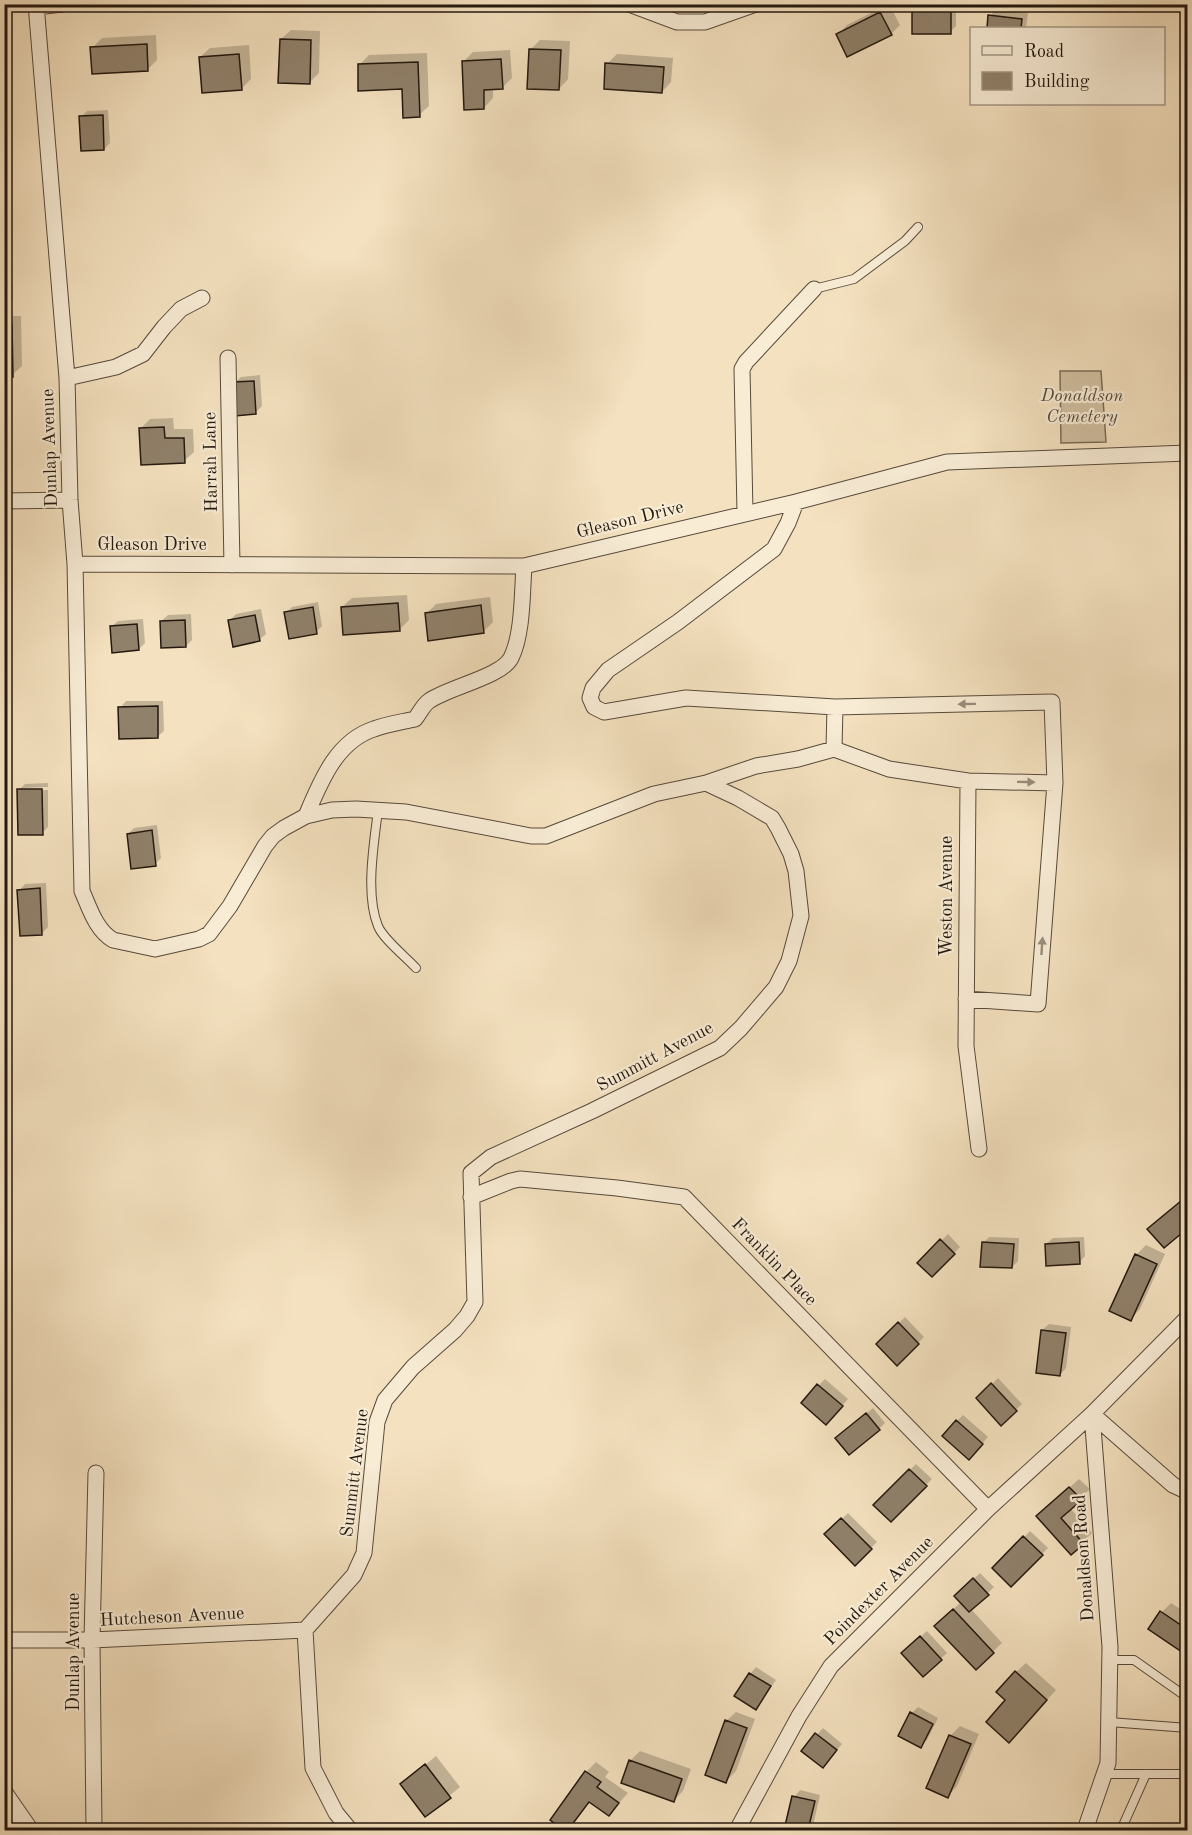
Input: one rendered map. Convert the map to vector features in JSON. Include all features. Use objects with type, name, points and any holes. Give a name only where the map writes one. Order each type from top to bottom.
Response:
[{"type":"street","points":[[36,6],[62,4]]},
{"type":"street","points":[[628,4],[677,22],[705,22],[756,4]]},
{"type":"street","name":"Dunlap Avenue","points":[[36,6],[67,378],[70,500],[75,564],[82,891],[96,923],[103,933],[113,940],[155,949],[199,939],[216,926],[265,846],[284,828],[306,816]]},
{"type":"street","points":[[745,512],[742,369],[814,289]]},
{"type":"street","points":[[67,378],[116,367],[143,354],[181,309],[202,298]]},
{"type":"street","name":"Harrah Lane","points":[[228,358],[232,565]]},
{"type":"street","name":"Gleason Drive","points":[[75,564],[524,566],[745,512],[796,502],[947,462],[1188,453]]},
{"type":"street","points":[[4,501],[70,500]]},
{"type":"street","points":[[796,502],[774,549],[678,622],[608,670],[593,688],[590,698],[594,707],[604,712],[686,698],[835,707],[1052,702],[1055,783],[1038,1004],[966,999]]},
{"type":"street","points":[[306,816],[333,761],[353,739],[372,729],[415,719],[427,703],[445,692],[502,668],[510,660],[515,648],[520,618],[524,566]]},
{"type":"street","points":[[834,749],[835,707]]},
{"type":"street","points":[[306,816],[332,810],[406,812],[531,836],[546,836],[654,794],[706,783],[756,766],[798,759],[834,749],[890,769],[968,781],[1055,783]]},
{"type":"street","name":"Weston Avenue","points":[[968,781],[966,1046],[979,1149]]},
{"type":"street","name":"Summitt Avenue","points":[[306,1630],[354,1575],[364,1552],[377,1422],[385,1400],[413,1367],[468,1316],[475,1302],[471,1173],[491,1156],[592,1112],[720,1048],[741,1029],[776,987],[789,961],[801,916],[796,871],[791,854],[772,819],[738,798],[706,783]]},
{"type":"street","name":"Franklin Place","points":[[471,1197],[520,1179],[684,1197],[988,1509]]},
{"type":"street","points":[[1188,1317],[1092,1414],[1137,1451],[1173,1485],[1188,1491]]},
{"type":"street","name":"Poindexter Avenue","points":[[737,1830],[799,1716],[831,1666],[988,1509],[1092,1414]]},
{"type":"street","name":"Donaldson Road","points":[[1084,1830],[1108,1763],[1109,1722],[1110,1660],[1092,1414]]},
{"type":"street","name":"Dunlap Avenue","points":[[94,1830],[92,1640],[96,1473]]},
{"type":"street","points":[[306,1630],[313,1768],[336,1813],[350,1830]]},
{"type":"street","name":"Hutcheson Avenue","points":[[4,1640],[92,1640],[306,1630]]},
{"type":"street","points":[[4,1794],[29,1830]]},
{"type":"lane","points":[[814,289],[854,279],[905,241],[918,227]]},
{"type":"lane","points":[[378,810],[372,882],[373,904],[379,928],[416,968]]},
{"type":"lane","points":[[1110,1660],[1134,1660],[1188,1698]]},
{"type":"lane","points":[[1109,1722],[1188,1728]]},
{"type":"lane","points":[[1104,1774],[1188,1774]]},
{"type":"lane","points":[[1121,1830],[1146,1774]]},
{"type":"green space","name":"Donaldson Cemetery","points":[[1060,371],[1101,371],[1106,442],[1061,443]]},
{"type":"building","points":[[912,4],[951,4],[951,34],[912,34]]},
{"type":"building","points":[[880,12],[892,35],[847,57],[836,34]]},
{"type":"building","points":[[988,15],[1022,19],[1021,27],[987,27]]},
{"type":"building","points":[[280,39],[311,40],[310,84],[278,83]]},
{"type":"building","points":[[147,44],[148,71],[92,74],[90,47]]},
{"type":"building","points":[[529,49],[561,50],[559,90],[527,89]]},
{"type":"building","points":[[239,54],[242,90],[202,93],[199,57]]},
{"type":"building","points":[[501,59],[503,89],[484,90],[484,109],[464,110],[462,61]]},
{"type":"building","points":[[418,62],[420,117],[403,118],[402,89],[358,91],[358,64]]},
{"type":"building","points":[[605,63],[664,67],[662,93],[604,89]]},
{"type":"building","points":[[103,115],[104,150],[81,151],[79,116]]},
{"type":"building","points":[[4,258],[7,307],[4,307]]},
{"type":"building","points":[[4,325],[12,325],[13,377],[4,377]]},
{"type":"building","points":[[254,381],[256,414],[235,416],[233,382]]},
{"type":"building","points":[[164,427],[165,438],[184,438],[185,463],[141,465],[139,428]]},
{"type":"building","points":[[398,603],[400,631],[343,635],[341,607]]},
{"type":"building","points":[[481,605],[484,633],[428,641],[425,613]]},
{"type":"building","points":[[313,607],[317,634],[289,639],[284,612]]},
{"type":"building","points":[[255,615],[260,641],[233,647],[228,620]]},
{"type":"building","points":[[185,620],[186,647],[161,648],[160,621]]},
{"type":"building","points":[[137,624],[139,650],[112,653],[110,626]]},
{"type":"building","points":[[158,706],[158,738],[119,739],[118,707]]},
{"type":"building","points":[[17,789],[42,789],[43,835],[18,835]]},
{"type":"building","points":[[152,830],[156,866],[131,869],[127,834]]},
{"type":"building","points":[[40,888],[42,935],[20,936],[17,890]]},
{"type":"building","points":[[1187,1196],[1188,1228],[1164,1248],[1147,1229]]},
{"type":"building","points":[[940,1239],[955,1254],[932,1277],[917,1263]]},
{"type":"building","points":[[982,1242],[1014,1244],[1012,1268],[980,1267]]},
{"type":"building","points":[[1079,1242],[1080,1264],[1046,1266],[1045,1244]]},
{"type":"building","points":[[1135,1254],[1157,1264],[1131,1321],[1109,1311]]},
{"type":"building","points":[[898,1322],[919,1344],[897,1366],[876,1344]]},
{"type":"building","points":[[1041,1330],[1066,1333],[1060,1376],[1036,1373]]},
{"type":"building","points":[[991,1383],[1017,1411],[1001,1426],[976,1398]]},
{"type":"building","points":[[817,1384],[843,1406],[826,1425],[801,1403]]},
{"type":"building","points":[[866,1413],[880,1430],[849,1455],[835,1438]]},
{"type":"building","points":[[956,1420],[983,1444],[969,1460],[942,1436]]},
{"type":"building","points":[[909,1469],[927,1486],[891,1522],[873,1505]]},
{"type":"building","points":[[1069,1487],[1082,1500],[1061,1518],[1084,1544],[1071,1555],[1036,1516]]},
{"type":"building","points":[[841,1518],[872,1549],[855,1566],[824,1534]]},
{"type":"building","points":[[1023,1536],[1043,1555],[1011,1587],[992,1568]]},
{"type":"building","points":[[973,1578],[989,1595],[969,1612],[954,1596]]},
{"type":"building","points":[[953,1609],[994,1653],[976,1670],[934,1626]]},
{"type":"building","points":[[1160,1611],[1188,1630],[1188,1656],[1148,1629]]},
{"type":"building","points":[[920,1636],[942,1660],[923,1677],[901,1653]]},
{"type":"building","points":[[1015,1671],[1047,1700],[1009,1743],[986,1722],[1005,1700],[996,1692]]},
{"type":"building","points":[[749,1673],[771,1686],[756,1710],[734,1696]]},
{"type":"building","points":[[910,1712],[933,1724],[921,1748],[898,1736]]},
{"type":"building","points":[[725,1720],[747,1728],[726,1783],[705,1775]]},
{"type":"building","points":[[815,1733],[837,1750],[823,1768],[801,1751]]},
{"type":"building","points":[[949,1735],[971,1744],[948,1798],[926,1788]]},
{"type":"building","points":[[629,1760],[682,1779],[674,1802],[621,1783]]},
{"type":"building","points":[[425,1764],[451,1798],[425,1817],[400,1784]]},
{"type":"building","points":[[585,1771],[601,1782],[597,1787],[619,1803],[609,1816],[589,1802],[568,1830],[564,1830],[550,1820]]},
{"type":"building","points":[[792,1796],[815,1801],[808,1830],[784,1830]]}]
